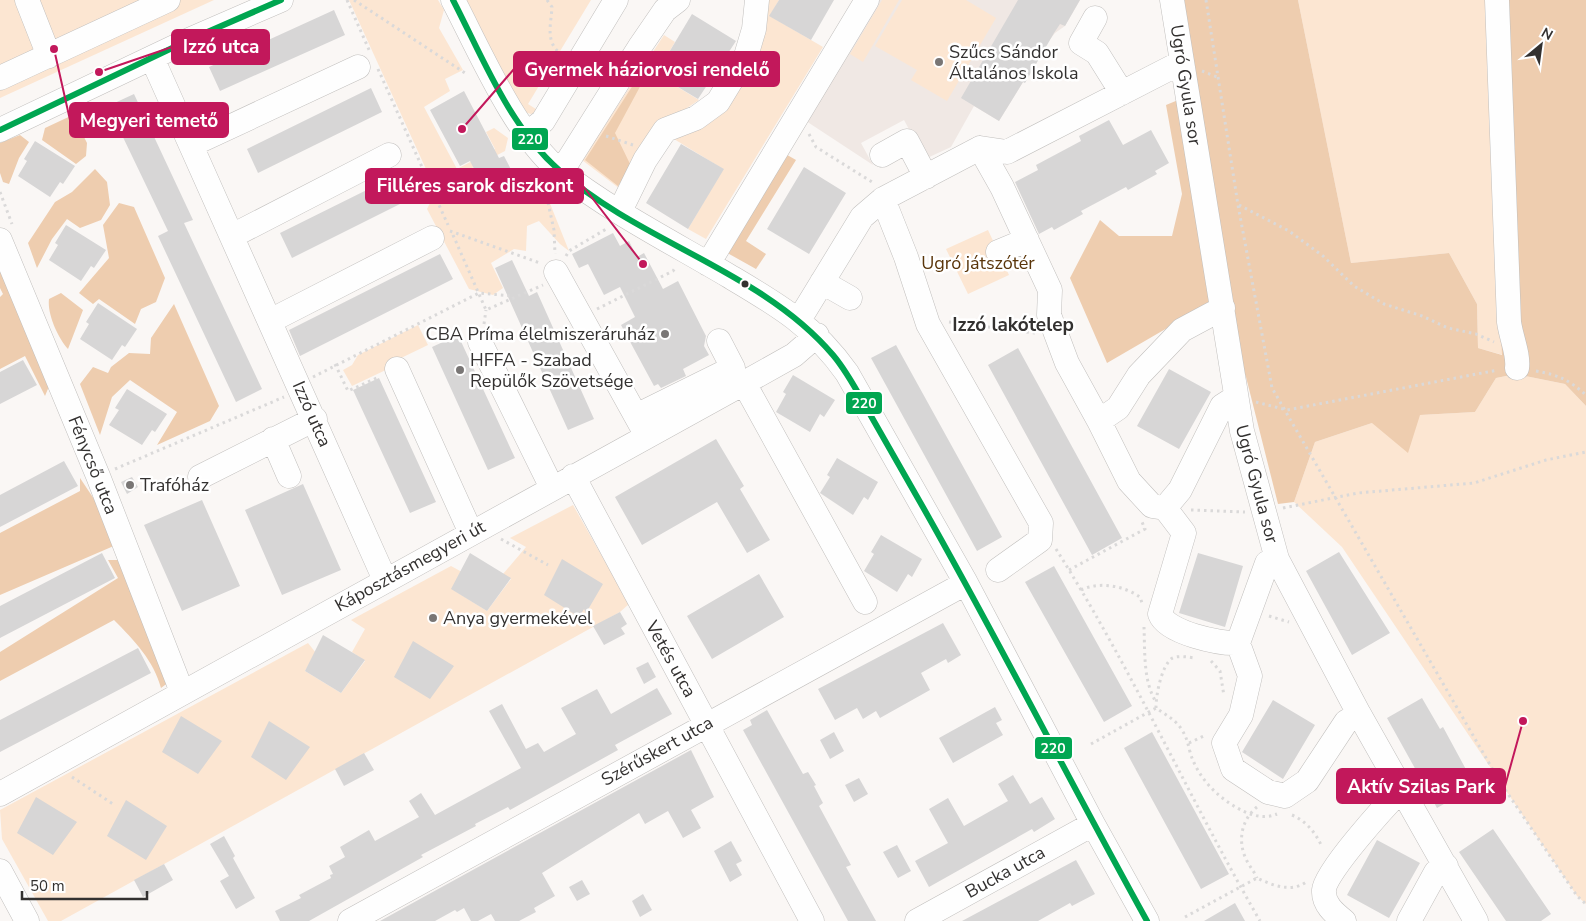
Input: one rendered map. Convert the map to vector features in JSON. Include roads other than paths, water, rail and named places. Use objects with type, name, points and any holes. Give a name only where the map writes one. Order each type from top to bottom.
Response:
[{"type":"street","points":[[28,0],[49,56]]},
{"type":"street","points":[[0,78],[49,56],[146,5],[168,0]]},
{"type":"street","points":[[0,130],[152,58],[281,0]]},
{"type":"street","points":[[453,0],[486,64],[526,134],[562,172],[620,211],[799,320],[817,335],[847,373],[966,583],[1146,921]]},
{"type":"street","points":[[526,134],[542,120],[616,0]]},
{"type":"street","points":[[620,211],[650,153],[666,130],[696,118],[718,102],[746,56],[754,29],[757,0]]},
{"type":"street","points":[[708,264],[867,0]]},
{"type":"street","name":"Ugró Gyula sor","points":[[1172,0],[1242,431],[1277,559],[1359,714],[1476,921]]},
{"type":"street","points":[[1497,0],[1508,322],[1513,346],[1519,358],[1517,368]]},
{"type":"street","points":[[562,172],[664,3]]},
{"type":"street","points":[[1096,18],[1081,43],[1097,53],[1122,93]]},
{"type":"street","name":"Izzó utca","points":[[152,58],[315,419],[385,580]]},
{"type":"street","points":[[799,320],[862,217],[883,199],[980,148],[1006,152],[1182,62]]},
{"type":"street","points":[[191,144],[369,65]]},
{"type":"street","points":[[882,155],[907,142],[926,177]]},
{"type":"street","points":[[980,148],[1050,290],[1049,315],[1067,363],[1129,480],[1152,506],[1165,508],[1184,532],[1160,614],[1153,620],[1223,644],[1238,643]]},
{"type":"street","points":[[232,236],[389,156]]},
{"type":"street","points":[[883,199],[906,257],[928,324],[1041,523],[1040,540],[998,570]]},
{"type":"street","points":[[270,321],[441,234]]},
{"type":"street","name":"Fénycső utca","points":[[0,240],[98,476],[182,692]]},
{"type":"street","points":[[998,252],[1027,240]]},
{"type":"street","points":[[556,272],[641,426],[732,368],[719,342]]},
{"type":"street","points":[[822,282],[850,298]]},
{"type":"street","points":[[1099,421],[1118,408],[1139,375],[1182,330],[1223,308]]},
{"type":"street","name":"Káposztásmegyeri út","points":[[0,794],[573,476],[641,426],[744,383],[794,355],[817,335]]},
{"type":"street","points":[[480,342],[552,488]]},
{"type":"street","points":[[398,369],[480,528]]},
{"type":"street","points":[[744,383],[864,602]]},
{"type":"street","points":[[1165,508],[1180,490],[1222,406],[1236,397]]},
{"type":"street","points":[[200,477],[315,419]]},
{"type":"street","points":[[273,440],[289,476]]},
{"type":"street","name":"Vetés utca","points":[[573,476],[812,921]]},
{"type":"street","points":[[1277,559],[1267,563],[1238,643],[1250,676],[1241,715],[1224,742],[1233,769],[1268,792],[1285,796],[1307,781],[1346,722],[1359,714]]},
{"type":"street","name":"Szérűskert utca","points":[[350,921],[966,583]]},
{"type":"street","points":[[1344,921],[1332,912],[1325,900],[1324,889],[1339,862],[1349,852],[1377,814],[1401,790]]},
{"type":"street","name":"Bucka utca","points":[[917,921],[1093,824]]},
{"type":"street","points":[[1408,921],[1436,872],[1446,866]]},
{"type":"street","points":[[0,871],[27,921]]},
{"type":"place","name":"Megyeri temető","points":[[54,49]]},
{"type":"place","name":"Szűcs Sándor Általános Iskola","points":[[939,62]]},
{"type":"place","name":"Izzó utca","points":[[99,72]]},
{"type":"place","name":"Gyermek háziorvosi rendelő","points":[[462,129]]},
{"type":"place","name":"Filléres sarok diszkont","points":[[643,264]]},
{"type":"place","name":"CBA Príma élelmiszeráruház","points":[[665,334]]},
{"type":"place","name":"HFFA - Szabad Repülők Szövetsége","points":[[460,370]]},
{"type":"place","name":"Trafóház","points":[[130,485]]},
{"type":"place","name":"Anya gyermekével","points":[[433,618]]},
{"type":"place","name":"Aktív Szilas Park","points":[[1523,721]]},
{"type":"district","name":"Izzó lakótelep","points":[[1013,324]]},
{"type":"park label","name":"Ugró játszótér","points":[[978,263]]}]
